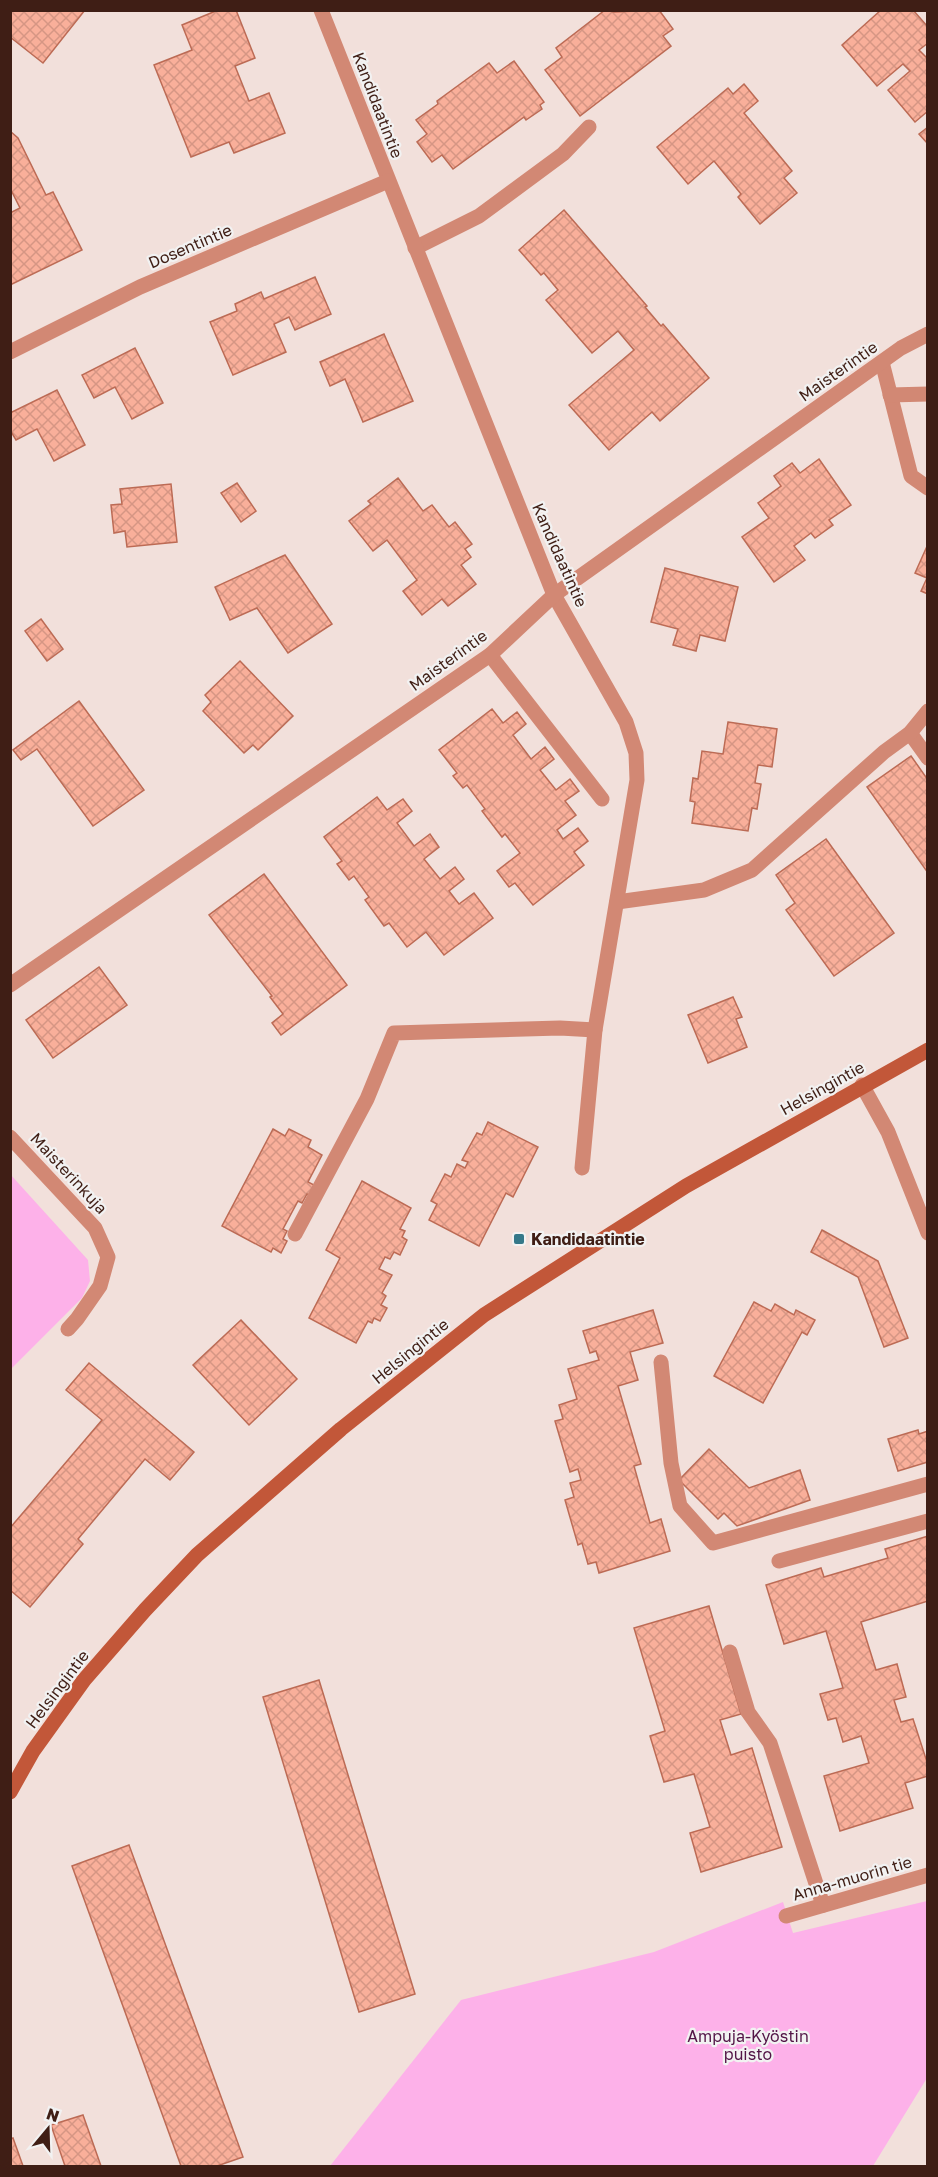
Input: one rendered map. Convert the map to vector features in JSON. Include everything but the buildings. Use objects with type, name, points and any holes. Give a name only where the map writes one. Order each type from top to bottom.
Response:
[{"type":"main road","name":"Helsingintie","points":[[10,1792],[33,1751],[84,1680],[145,1610],[197,1555],[341,1429],[484,1315],[686,1186],[927,1050]]},
{"type":"street","name":"Kandidaatintie","points":[[321,10],[554,595],[626,722],[636,753],[637,780],[595,1030],[582,1168]]},
{"type":"street","points":[[415,248],[479,216],[563,154],[589,127]]},
{"type":"street","name":"Dosentintie","points":[[10,352],[140,287],[388,182]]},
{"type":"street","name":"Maisterintie","points":[[10,985],[490,655],[554,595],[901,348],[927,334]]},
{"type":"street","points":[[882,362],[911,476],[927,488]]},
{"type":"street","points":[[890,395],[927,394]]},
{"type":"street","points":[[490,655],[602,799]]},
{"type":"street","points":[[617,902],[704,891],[752,870],[884,753],[910,733],[927,711]]},
{"type":"street","points":[[910,733],[927,758]]},
{"type":"street","points":[[295,1234],[367,1099],[394,1033],[560,1028],[595,1030]]},
{"type":"street","points":[[862,1086],[888,1132],[927,1233]]},
{"type":"street","name":"Maisterinkuja","points":[[10,1137],[95,1228],[108,1257],[99,1286],[68,1329]]},
{"type":"street","points":[[661,1362],[671,1463],[680,1506],[712,1543],[927,1484]]},
{"type":"street","points":[[779,1560],[927,1521]]},
{"type":"street","points":[[729,1652],[748,1712],[770,1743],[823,1905]]},
{"type":"street","name":"Anna-muorin tie","points":[[786,1916],[927,1875]]},
{"type":"green space","points":[[10,1174],[88,1260],[90,1281],[82,1298],[11,1369]]},
{"type":"green space","name":"Ampuja-Kyöstin puisto","points":[[927,1901],[927,2078],[873,2166],[330,2166],[461,2000],[654,1952],[783,1902],[793,1933]]},
{"type":"place","name":"Kandidaatintie","points":[[519,1239]]}]
